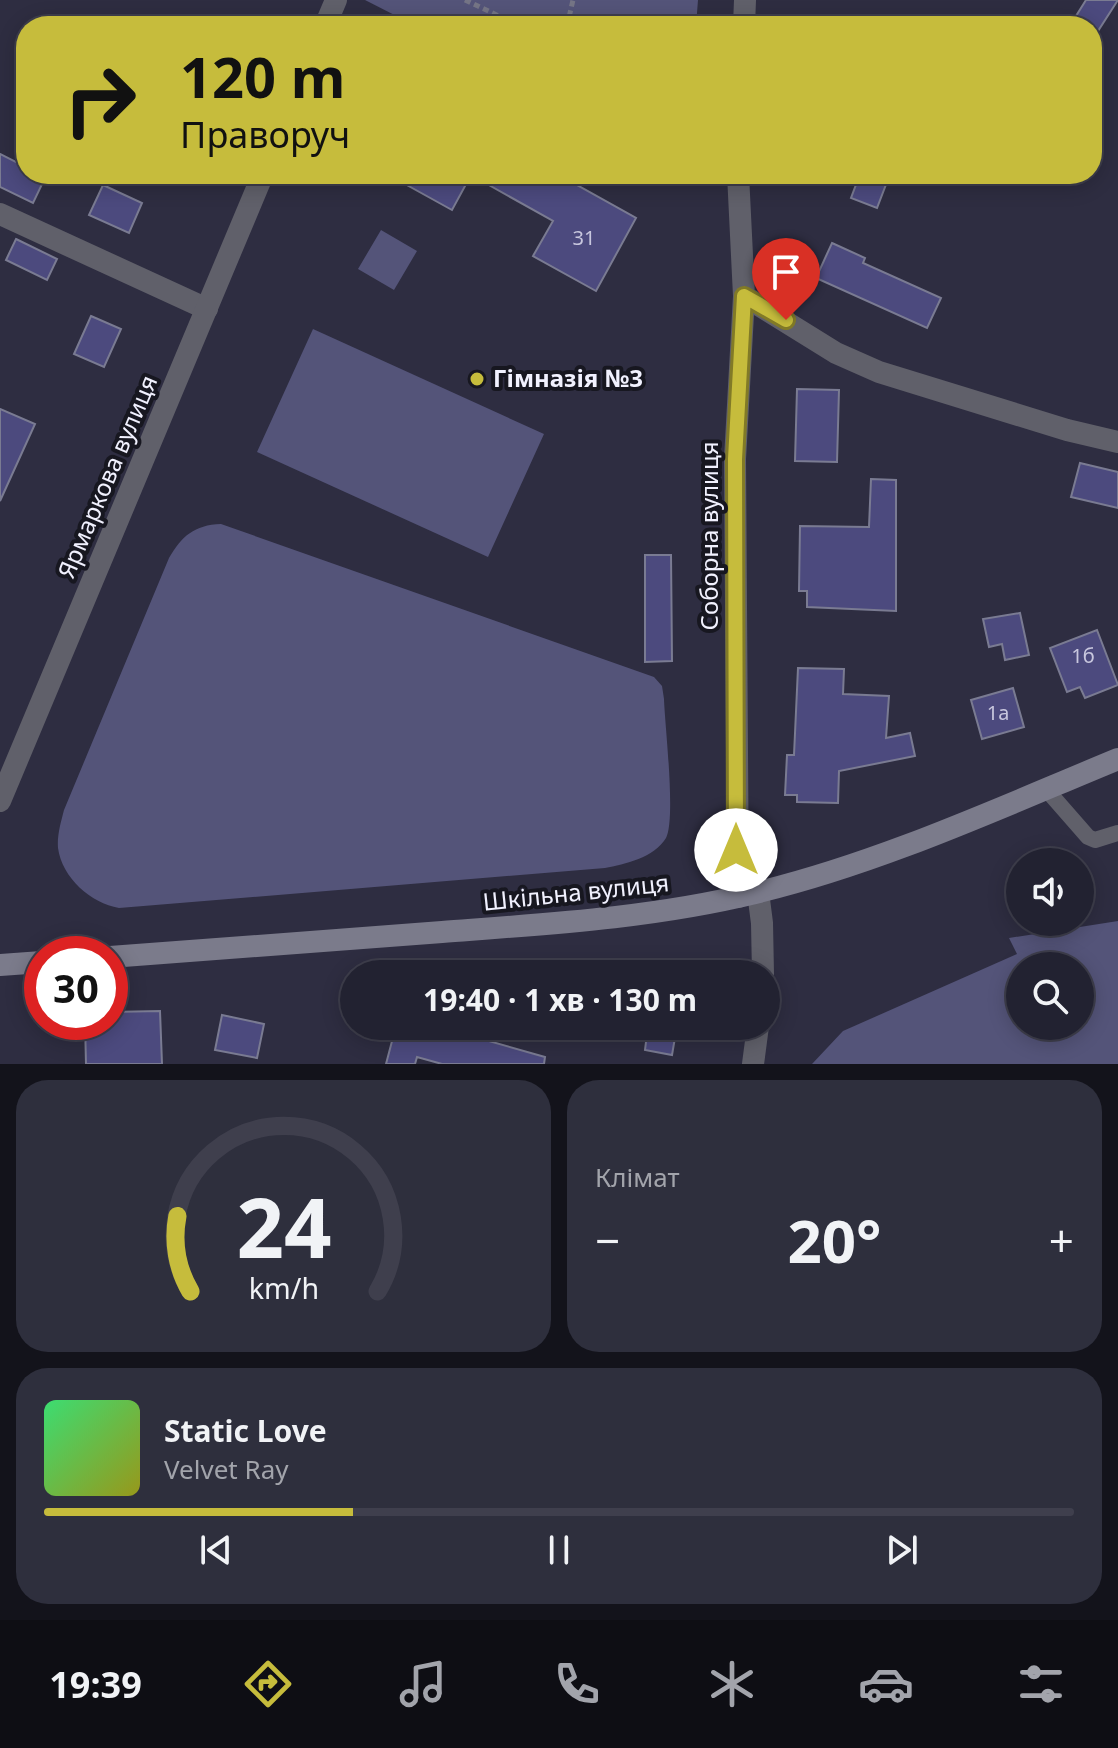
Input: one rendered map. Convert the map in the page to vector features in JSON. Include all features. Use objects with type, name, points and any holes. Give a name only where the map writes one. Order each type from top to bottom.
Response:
[{"type":"main road","name":"Шкільна вулиця","points":[[128,956],[555,924],[669,911],[748,895],[837,871],[909,845],[1118,759]]},
{"type":"main road","points":[[0,965],[24,963]]},
{"type":"street","name":"Ярмаркова вулиця","points":[[0,801],[259,184]]},
{"type":"street","name":"Соборна вулиця","points":[[738,184],[744,296],[735,459],[748,895],[762,923],[763,960]]},
{"type":"street","points":[[0,214],[207,309]]},
{"type":"street","points":[[744,296],[836,353],[879,372],[1067,430],[1118,442]]},
{"type":"street","points":[[753,1064],[756,1040]]},
{"type":"lane","points":[[1046,789],[1088,837],[1095,840],[1118,833]]},
{"type":"path","points":[[465,0],[499,16]]},
{"type":"shaded area","points":[[365,0],[698,0],[697,16],[396,16]]},
{"type":"shaded area","points":[[381,230],[417,251],[394,290],[358,269]]},
{"type":"shaded area","points":[[313,329],[544,434],[488,557],[257,452]]},
{"type":"shaded area","points":[[221,524],[654,677],[662,686],[664,699],[670,793],[669,828],[661,845],[630,862],[605,868],[119,908],[88,895],[72,879],[61,859],[58,838],[64,810],[169,558],[196,529]]},
{"type":"shaded area","points":[[1118,921],[1118,1064],[812,1064],[843,1031],[1006,959],[1006,1040],[1094,1040],[1094,952],[1016,952],[1009,938],[1094,936],[1094,925]]},
{"type":"building","points":[[1086,0],[1118,0],[1102,25],[1102,16],[1076,16]]},
{"type":"building","points":[[0,154],[16,162],[16,184],[42,184],[33,203],[0,187]]},
{"type":"building","points":[[405,184],[466,184],[452,210]]},
{"type":"building","points":[[487,184],[575,184],[636,218],[596,291],[533,256],[553,221]]},
{"type":"building","points":[[856,184],[886,184],[877,208],[851,198]]},
{"type":"building","points":[[103,185],[142,203],[129,233],[89,215]]},
{"type":"building","points":[[16,239],[57,259],[47,280],[6,260]]},
{"type":"building","points":[[832,243],[865,258],[863,263],[941,298],[927,328],[816,278]]},
{"type":"building","points":[[91,316],[121,329],[104,367],[74,354]]},
{"type":"building","points":[[797,389],[839,390],[837,462],[795,461]]},
{"type":"building","points":[[0,409],[35,424],[0,501]]},
{"type":"building","points":[[1080,463],[1118,472],[1118,508],[1071,497]]},
{"type":"building","points":[[871,479],[896,480],[896,611],[807,607],[807,591],[799,591],[800,526],[869,527]]},
{"type":"building","points":[[645,555],[671,555],[672,661],[645,662]]},
{"type":"building","points":[[1020,613],[1029,655],[1005,660],[1002,644],[989,647],[983,619]]},
{"type":"building","points":[[1097,630],[1118,685],[1085,698],[1080,687],[1067,692],[1050,648]]},
{"type":"building","points":[[798,668],[844,669],[843,694],[889,696],[886,738],[910,733],[915,756],[839,771],[838,803],[797,802],[797,795],[785,795],[787,755],[794,755]]},
{"type":"building","points":[[1013,688],[1024,727],[982,739],[971,700]]},
{"type":"building","points":[[160,1011],[162,1064],[86,1064],[85,1040],[128,1040],[128,1012]]},
{"type":"building","points":[[222,1015],[264,1024],[257,1058],[215,1050]]},
{"type":"building","points":[[392,1040],[485,1040],[545,1057],[544,1064],[442,1064],[417,1057],[415,1064],[386,1064]]},
{"type":"building","points":[[646,1040],[675,1040],[672,1055],[645,1050]]},
{"type":"place","name":"Гімназія №3","points":[[477,379]]},
{"type":"route","points":[[736,850],[735,459],[744,296],[786,320]]}]
